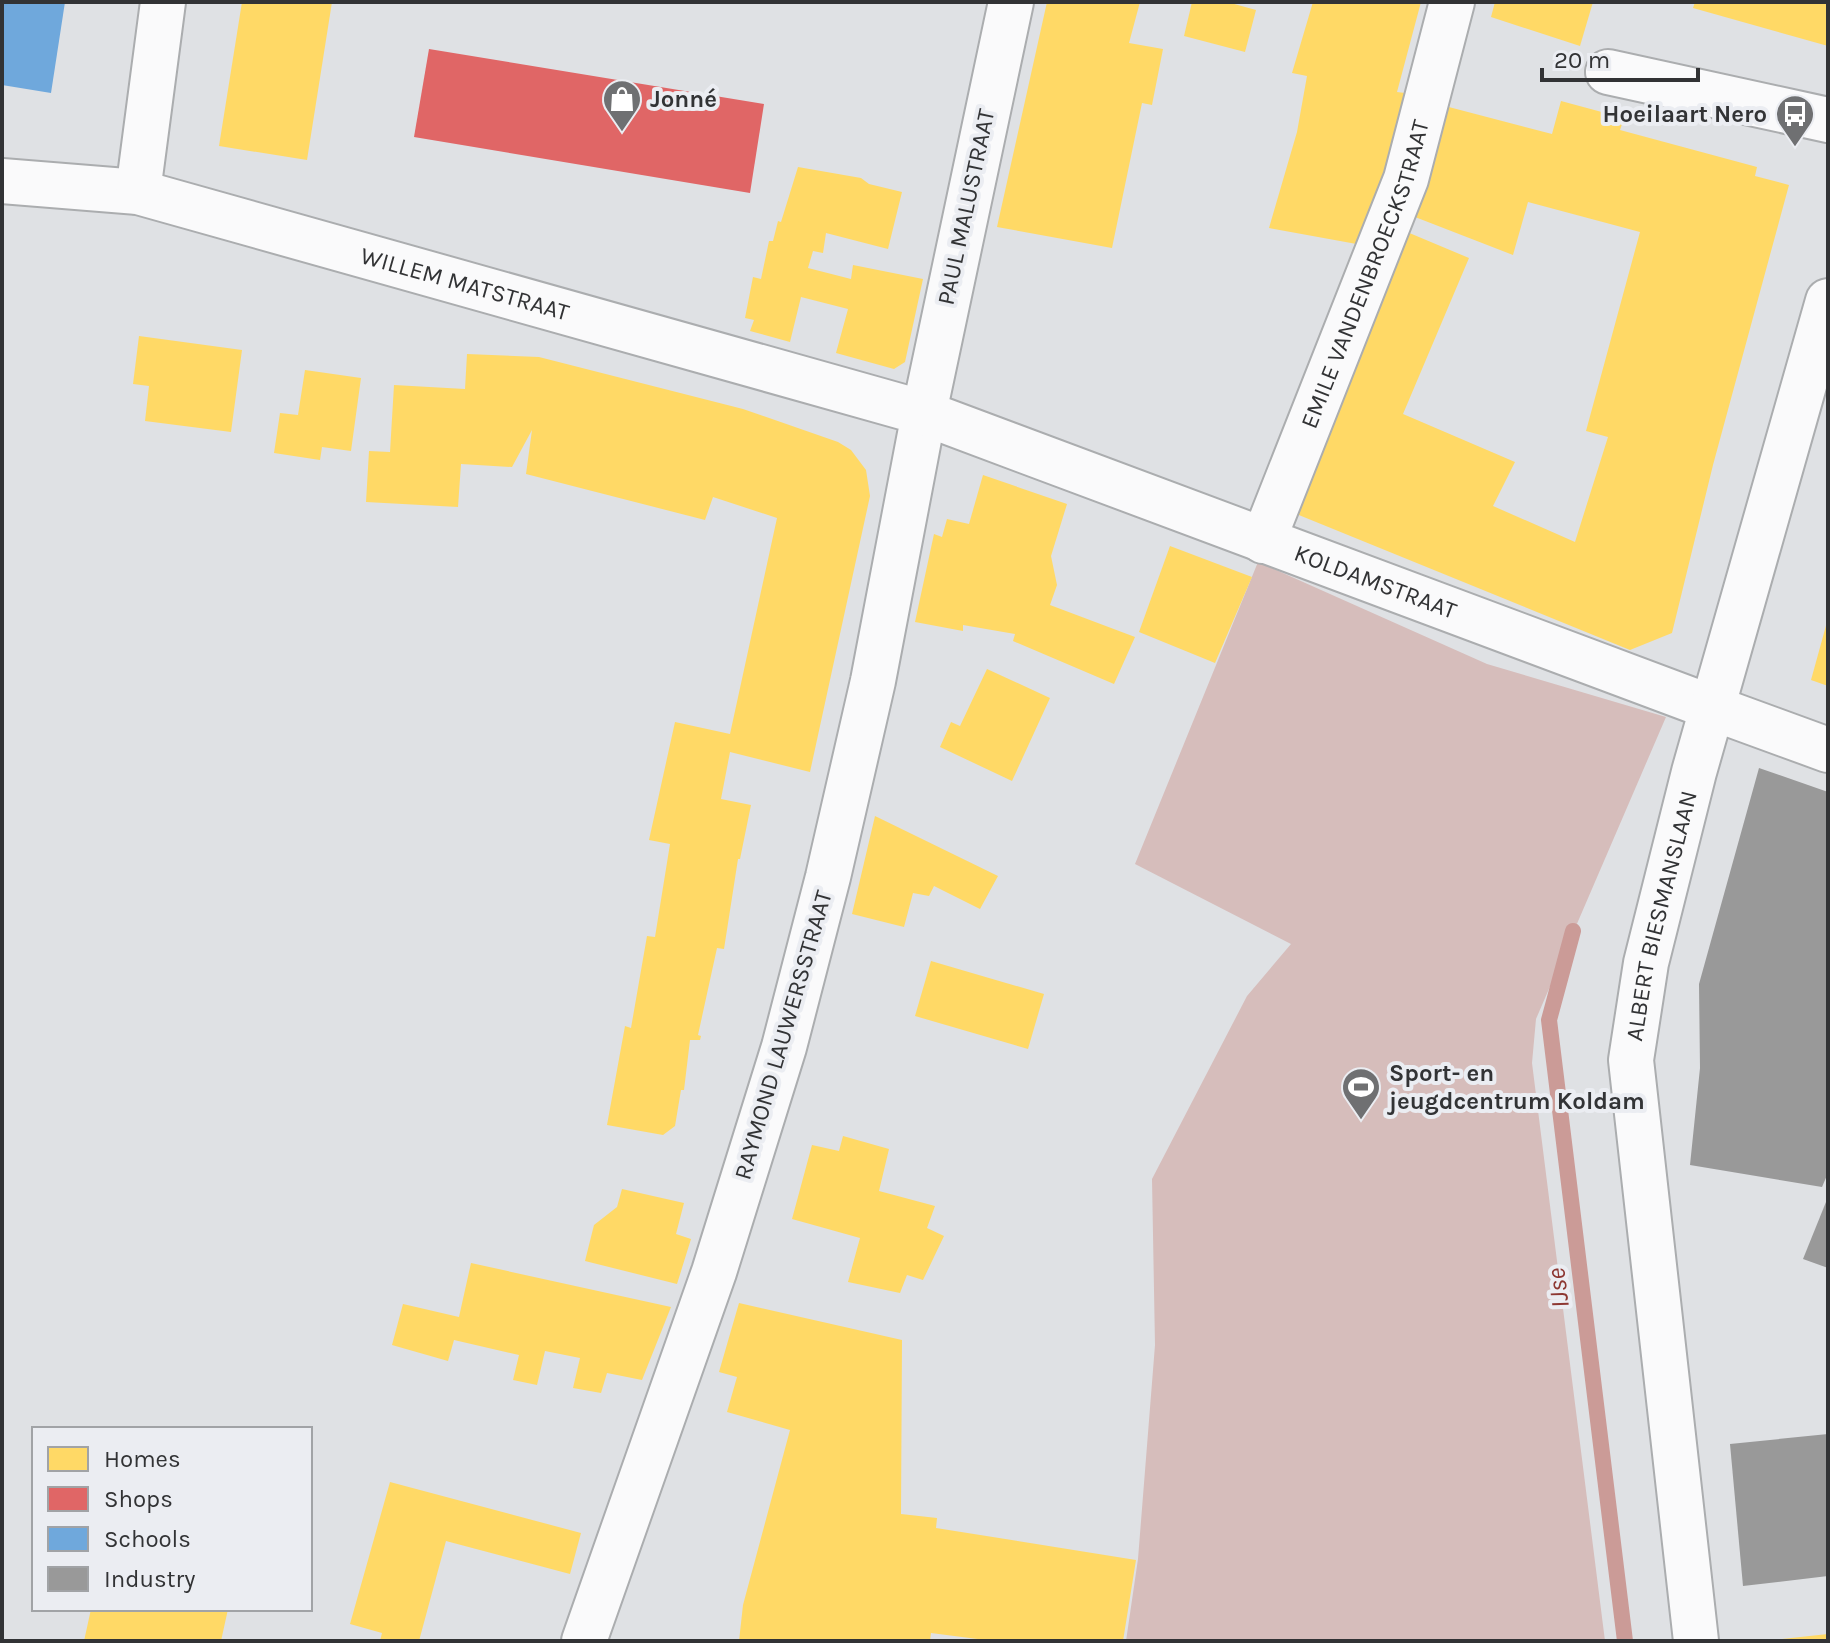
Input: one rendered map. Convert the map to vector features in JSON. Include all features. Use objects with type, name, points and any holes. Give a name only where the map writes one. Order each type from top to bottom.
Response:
[{"type":"street","points":[[138,192],[163,2]]},
{"type":"street","name":"PAUL MALUSTRAAT","points":[[924,413],[1011,2]]},
{"type":"street","name":"EMILE VANDENBROECKSTRAAT","points":[[1263,541],[1406,179],[1452,2]]},
{"type":"street","points":[[1608,72],[1828,120]]},
{"type":"street","name":"WILLEM MATSTRAAT","points":[[2,181],[138,192],[924,413]]},
{"type":"street","name":"ALBERT BIESMANSLAAN","points":[[1696,1641],[1631,1060],[1646,963],[1713,708],[1828,301]]},
{"type":"street","name":"KOLDAMSTRAAT","points":[[924,413],[1828,750]]},
{"type":"street","name":"RAYMOND LAUWERSSTRAAT","points":[[584,1641],[714,1272],[784,1047],[828,877],[873,681],[924,413]]},
{"type":"shaded area","name":"Sport- en jeugdcentrum Koldam","points":[[1258,562],[1487,664],[1666,717],[1536,1019],[1532,1063],[1605,1641],[1126,1641],[1138,1559],[1155,1345],[1152,1179],[1247,996],[1291,944],[1135,864]]},
{"type":"building: Homes","points":[[242,2],[332,2],[307,160],[219,146]]},
{"type":"building: Homes","points":[[1047,2],[1140,2],[1129,43],[1163,49],[1152,105],[1142,103],[1112,248],[997,227]]},
{"type":"building: Homes","points":[[1192,2],[1227,2],[1256,10],[1245,52],[1184,36]]},
{"type":"building: Homes","points":[[1313,2],[1421,2],[1397,92],[1405,93],[1395,149],[1362,245],[1269,228],[1297,132],[1307,76],[1292,73]]},
{"type":"building: Homes","points":[[1495,2],[1593,2],[1580,46],[1491,17]]},
{"type":"building: Homes","points":[[1695,2],[1828,2],[1828,46],[1693,8]]},
{"type":"building: Homes","points":[[1561,101],[1624,118],[1620,130],[1757,167],[1755,176],[1789,185],[1713,465],[1672,633],[1630,650],[1289,511],[1407,232],[1469,258],[1403,414],[1515,462],[1493,506],[1575,542],[1608,437],[1586,431],[1640,232],[1528,202],[1513,255],[1415,217],[1445,106],[1552,134]]},
{"type":"building: Homes","points":[[798,167],[861,178],[869,184],[902,192],[888,249],[826,233],[823,253],[813,251],[808,268],[851,279],[853,265],[923,279],[905,362],[894,369],[836,353],[848,309],[801,297],[790,342],[750,331],[754,320],[745,318],[753,277],[761,279],[769,241],[773,241],[778,221],[781,222]]},
{"type":"building: Homes","points":[[139,336],[242,350],[231,432],[145,421],[149,386],[133,384]]},
{"type":"building: Homes","points":[[467,354],[539,357],[743,409],[838,442],[851,450],[866,470],[870,496],[810,772],[730,752],[721,799],[751,805],[738,859],[724,949],[717,948],[698,1035],[701,1036],[700,1040],[690,1040],[684,1090],[681,1090],[675,1126],[663,1135],[607,1125],[625,1026],[631,1028],[647,936],[655,937],[670,844],[649,840],[675,722],[730,734],[777,518],[713,497],[705,520],[526,474],[532,430],[512,467],[461,464],[458,507],[366,502],[369,451],[390,452],[394,385],[465,389]]},
{"type":"building: Homes","points":[[305,370],[361,378],[351,451],[322,447],[320,460],[274,453],[280,413],[298,415]]},
{"type":"building: Homes","points":[[983,475],[1067,504],[1051,556],[1057,585],[1050,605],[1135,637],[1114,684],[1013,641],[1015,634],[963,625],[963,631],[915,622],[934,534],[942,537],[947,519],[969,524]]},
{"type":"building: Homes","points":[[1170,546],[1252,577],[1215,663],[1139,632]]},
{"type":"building: Homes","points":[[1828,622],[1828,686],[1811,680]]},
{"type":"building: Homes","points":[[987,669],[1050,698],[1012,781],[940,747],[951,722],[960,726]]},
{"type":"building: Homes","points":[[875,816],[998,876],[980,909],[934,886],[929,896],[913,893],[904,927],[852,914]]},
{"type":"building: Homes","points":[[931,961],[1044,994],[1028,1049],[915,1016]]},
{"type":"building: Homes","points":[[843,1136],[889,1149],[879,1191],[935,1206],[927,1228],[944,1236],[923,1280],[907,1275],[900,1293],[848,1282],[860,1238],[792,1219],[812,1145],[839,1151]]},
{"type":"building: Homes","points":[[622,1189],[684,1203],[676,1234],[691,1239],[677,1284],[585,1261],[594,1225],[617,1207]]},
{"type":"building: Homes","points":[[471,1263],[671,1307],[642,1380],[607,1373],[601,1393],[573,1388],[580,1358],[545,1351],[537,1385],[513,1380],[519,1355],[454,1340],[448,1361],[392,1345],[403,1304],[459,1317]]},
{"type":"building: Homes","points":[[739,1303],[902,1340],[901,1514],[937,1518],[936,1528],[1136,1560],[1123,1641],[993,1641],[931,1633],[930,1641],[739,1641],[743,1605],[790,1430],[727,1412],[737,1377],[719,1372]]},
{"type":"building: Homes","points":[[390,1482],[581,1533],[570,1574],[446,1541],[419,1641],[380,1641],[382,1633],[350,1624]]},
{"type":"building: Homes","points":[[91,1611],[228,1611],[221,1641],[84,1641]]},
{"type":"building: Homes","points":[[1828,1634],[1828,1641],[1782,1641],[1782,1639]]},
{"type":"building: Shops","points":[[429,49],[764,104],[750,193],[414,137]]},
{"type":"building: Schools","points":[[2,2],[65,2],[51,93],[2,85]]},
{"type":"building: Industry","points":[[1759,768],[1828,792],[1828,1173],[1822,1187],[1690,1165],[1700,1068],[1699,984]]},
{"type":"building: Industry","points":[[1828,1197],[1828,1268],[1803,1259]]},
{"type":"building: Industry","points":[[1828,1434],[1828,1576],[1743,1586],[1730,1444]]},
{"type":"waterway","name":"IJse","points":[[1573,931],[1549,1020],[1625,1641]]},
{"type":"place","name":"Jonné","points":[[622,133]]},
{"type":"place","name":"Hoeilaart Nero","points":[[1795,148]]},
{"type":"place","name":"Sport- en jeugdcentrum Koldam","points":[[1361,1121]]}]
